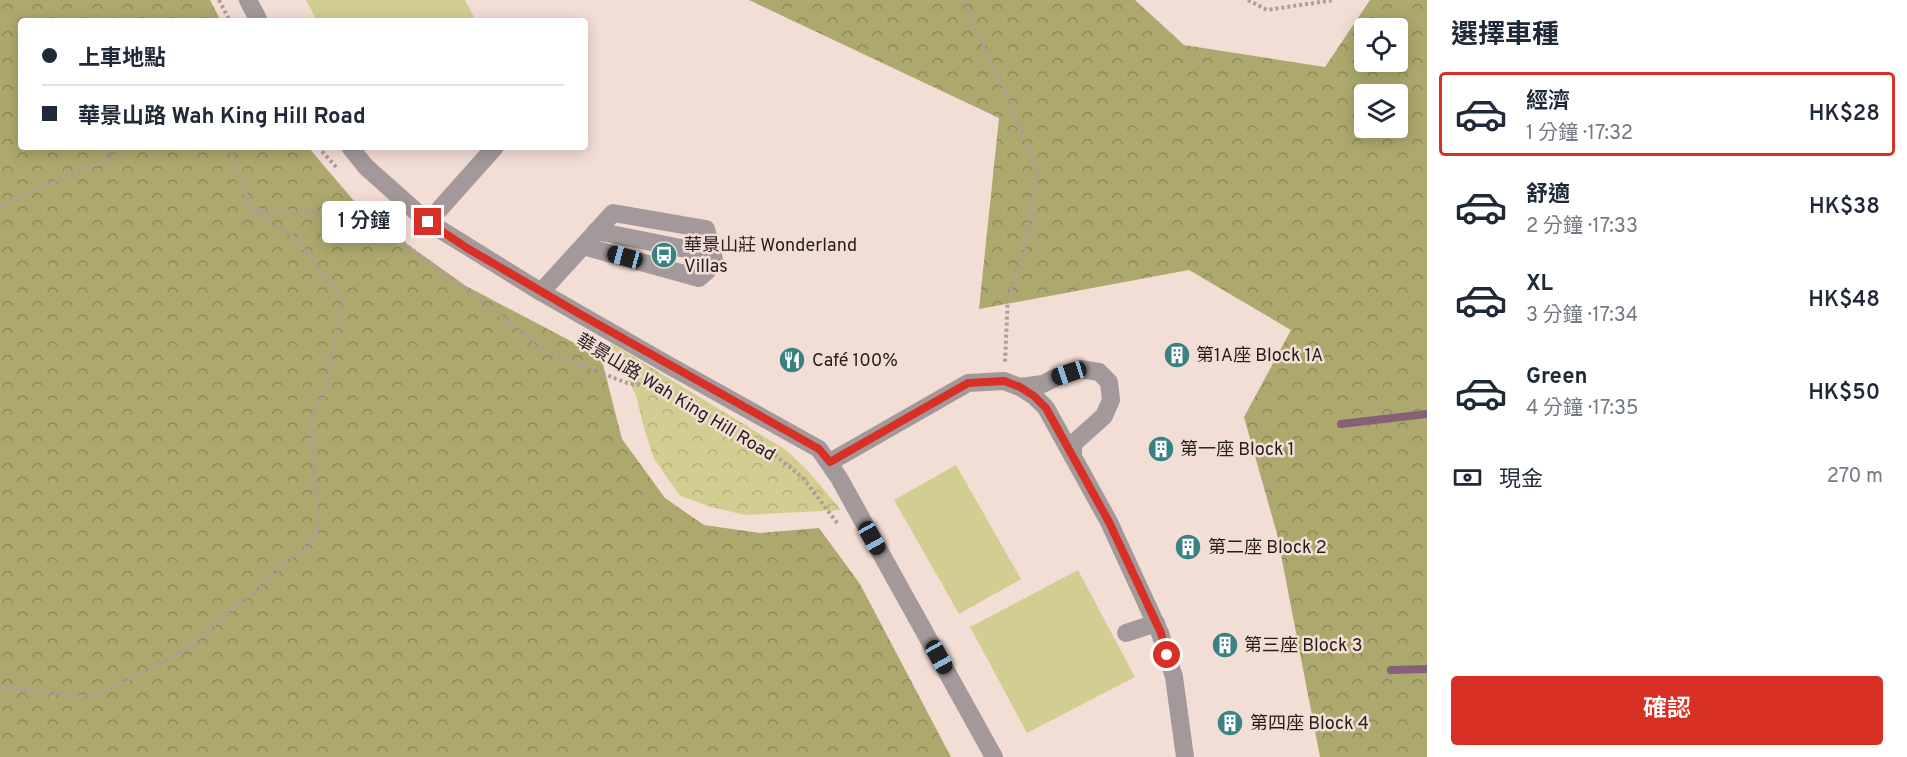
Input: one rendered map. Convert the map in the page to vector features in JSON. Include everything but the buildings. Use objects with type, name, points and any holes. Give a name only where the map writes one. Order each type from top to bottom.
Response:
[{"type":"street","points":[[248,0],[257,18]]},
{"type":"street","name":"華景山路 Wah King Hill Road","points":[[352,150],[366,167],[428,222],[541,292],[819,449],[830,462],[994,757]]},
{"type":"street","points":[[428,222],[492,150]]},
{"type":"street","points":[[541,292],[613,213],[706,229],[714,260],[699,278],[583,246]]},
{"type":"street","points":[[596,231],[701,252],[711,247]]},
{"type":"street","points":[[830,462],[968,383],[1043,384],[1080,369],[1099,372],[1109,382],[1111,400],[1104,416],[1075,442],[1073,457]]},
{"type":"street","points":[[1012,384],[1034,396],[1046,408],[1109,522],[1156,623],[1174,677],[1185,757]]},
{"type":"street","points":[[1126,633],[1156,623]]},
{"type":"path","points":[[219,0],[228,18]]},
{"type":"path","points":[[964,0],[1038,171],[1023,254],[1008,296],[1012,384]]},
{"type":"path","points":[[1248,0],[1267,10],[1334,0]]},
{"type":"path","points":[[0,206],[130,150]]},
{"type":"path","points":[[0,687],[92,698],[185,650],[318,536],[310,420],[327,387],[342,296],[292,235],[251,210],[231,150]]},
{"type":"path","points":[[321,150],[343,175]]},
{"type":"path","points":[[374,205],[391,219]]},
{"type":"path","points":[[251,210],[366,215],[550,353],[627,383],[660,388]]},
{"type":"path","name":"華景山路 Wah King Hill Road","points":[[651,382],[770,451],[803,478],[843,532]]},
{"type":"green space","points":[[0,0],[210,0],[219,18],[18,18],[18,150],[311,150],[366,215],[466,286],[601,357],[622,439],[665,498],[704,525],[760,533],[819,528],[860,584],[951,757],[0,757]]},
{"type":"green space","points":[[306,0],[465,0],[474,18],[315,18]]},
{"type":"green space","points":[[749,0],[1135,0],[1184,45],[1325,67],[1354,24],[1354,72],[1408,72],[1408,18],[1358,18],[1370,0],[1427,0],[1427,757],[1320,757],[1277,534],[1244,417],[1291,330],[1189,270],[979,309],[999,118]]},
{"type":"green space","points":[[611,343],[786,450],[809,472],[841,510],[745,515],[711,507],[680,496],[654,459],[636,395],[620,365],[608,354]]},
{"type":"green space","points":[[956,465],[1021,579],[959,614],[894,500]]},
{"type":"green space","points":[[1078,570],[1135,677],[1027,733],[970,627]]},
{"type":"waterway","points":[[1341,424],[1427,414]]},
{"type":"waterway","points":[[1391,670],[1427,669]]},
{"type":"place","name":"華景山莊 Wonderland Villas","points":[[664,255]]},
{"type":"place","name":"第1A座 Block 1A","points":[[1177,355]]},
{"type":"place","name":"Café 100%","points":[[792,360]]},
{"type":"place","name":"第一座 Block 1","points":[[1161,449]]},
{"type":"place","name":"第二座 Block 2","points":[[1188,547]]},
{"type":"place","name":"第三座 Block 3","points":[[1225,645]]},
{"type":"place","name":"第四座 Block 4","points":[[1230,723]]},
{"type":"route","points":[[428,222],[467,248],[578,313],[819,449],[830,462],[968,383],[1004,381],[1020,387],[1046,408],[1109,522],[1161,633],[1167,655]]}]
